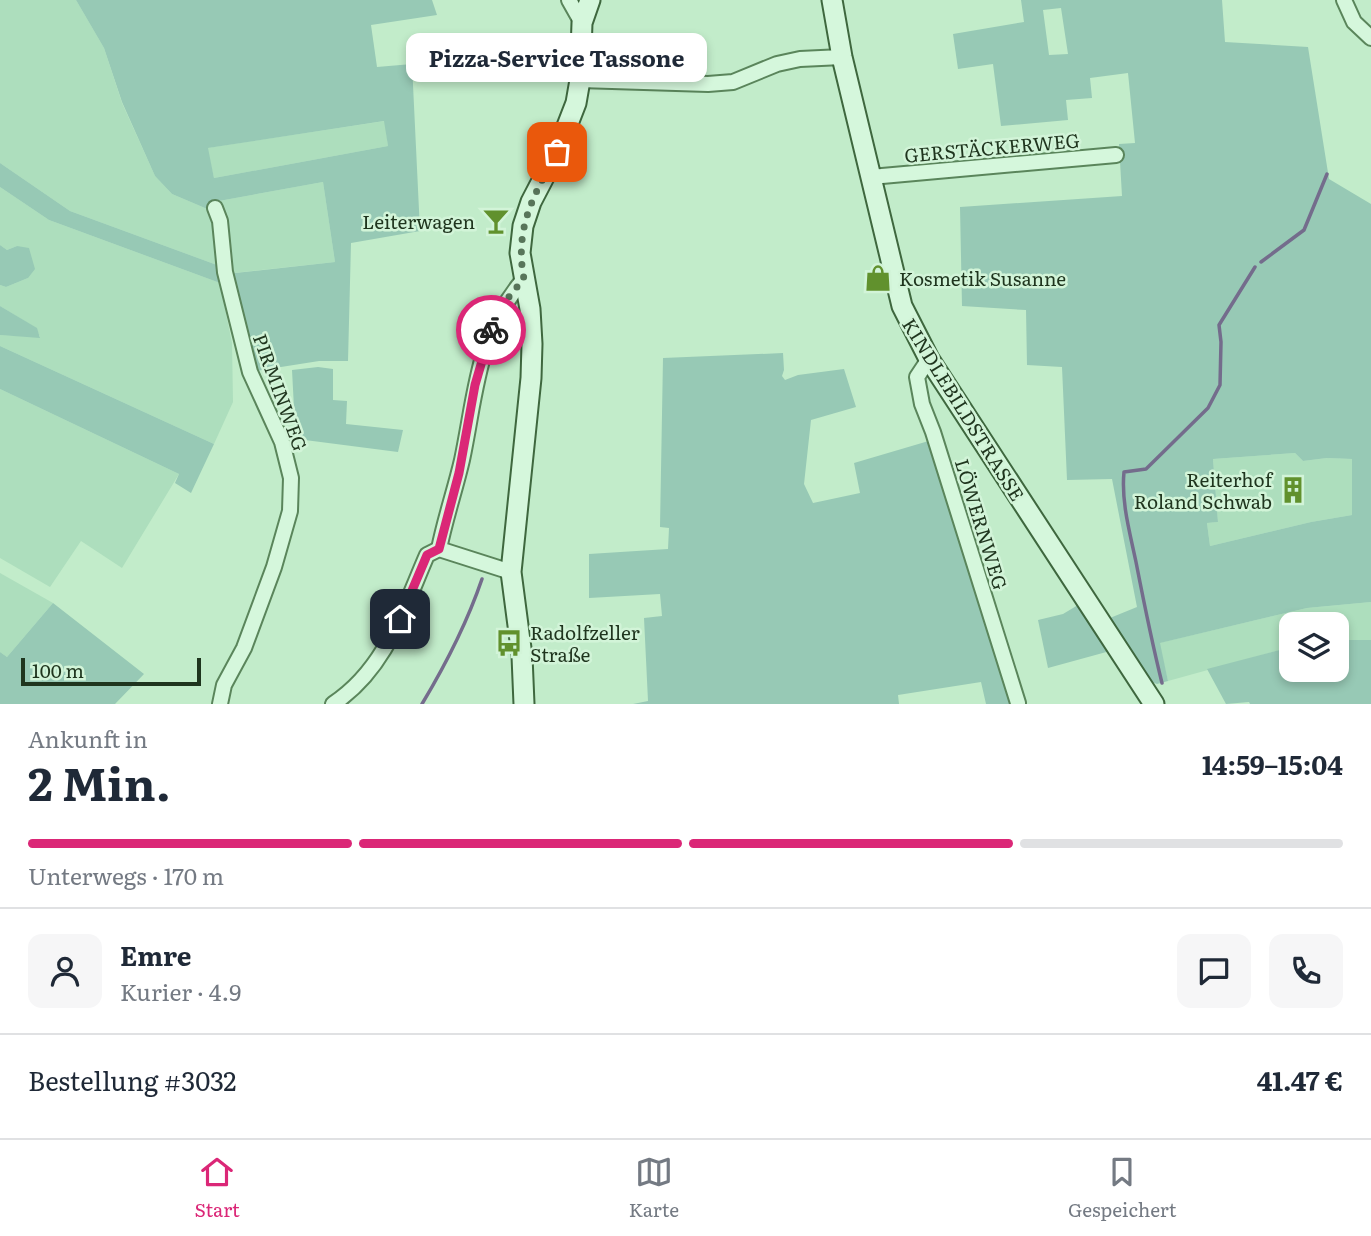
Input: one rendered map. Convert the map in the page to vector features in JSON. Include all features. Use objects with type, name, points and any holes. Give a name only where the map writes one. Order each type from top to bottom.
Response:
[{"type":"main road","points":[[524,704],[522,656],[511,572],[532,365],[530,309],[520,253],[523,226],[531,202],[570,123],[580,80],[582,23],[590,0]]},
{"type":"main road","name":"KINDLEBILDSTRASSE","points":[[832,0],[842,57],[902,306],[929,359],[1154,704]]},
{"type":"street","points":[[569,0],[582,23]]},
{"type":"street","points":[[1344,0],[1354,22],[1371,38]]},
{"type":"street","points":[[580,80],[708,84],[733,82],[777,64],[800,59],[842,57]]},
{"type":"street","name":"GERSTÄCKERWEG","points":[[871,177],[1116,155]]},
{"type":"street","name":"PIRMINWEG","points":[[215,208],[220,221],[225,272],[250,372],[282,442],[291,478],[290,511],[274,567],[244,648],[224,685],[220,704]]},
{"type":"street","points":[[439,549],[459,473],[475,385],[486,343],[510,295],[524,279]]},
{"type":"street","name":"LÖWERNWEG","points":[[929,359],[917,377],[922,404],[1018,703]]},
{"type":"street","points":[[333,704],[351,692],[371,671],[389,644],[427,555],[439,549],[511,572]]},
{"type":"green space","points":[[0,0],[76,0],[104,48],[122,103],[155,176],[172,194],[212,211],[216,223],[217,265],[70,211],[0,163]]},
{"type":"green space","points":[[76,0],[432,0],[437,15],[371,25],[377,67],[412,64],[420,231],[351,243],[348,361],[319,361],[250,372],[225,272],[335,262],[323,182],[219,201],[212,211],[172,194],[155,176],[122,102],[104,48]],"holes":[[[384,121],[388,146],[214,178],[208,148]]]},
{"type":"green space","points":[[1021,0],[1222,0],[1225,42],[1308,47],[1329,179],[1371,204],[1371,602],[1279,612],[1279,615],[1160,643],[1168,681],[1157,684],[1152,682],[1110,618],[1137,607],[1112,479],[1067,480],[1062,367],[1027,365],[1026,310],[962,306],[960,207],[1122,196],[1119,144],[1135,143],[1128,73],[1090,78],[1092,98],[1066,100],[1068,120],[1001,126],[993,64],[958,69],[953,34],[1024,22]],"holes":[[[1061,8],[1068,54],[1049,55],[1043,10]],[[1295,453],[1303,461],[1352,459],[1352,515],[1210,546],[1207,523],[1218,522],[1213,459]]]},
{"type":"green space","points":[[385,121],[388,146],[214,178],[207,148]]},
{"type":"green space","points":[[0,163],[70,211],[217,265],[220,283],[49,220],[0,187]]},
{"type":"green space","points":[[323,182],[335,262],[234,273],[219,201]]},
{"type":"green space","points":[[0,187],[49,220],[220,283],[232,343],[233,402],[214,444],[0,346],[0,335],[40,337],[36,328],[0,306],[0,285],[6,287],[28,278],[17,246],[7,250],[0,245]]},
{"type":"green space","points":[[0,245],[7,250],[17,246],[29,248],[35,269],[28,278],[6,287],[0,285]]},
{"type":"green space","points":[[0,306],[37,328],[40,338],[0,335]]},
{"type":"green space","points":[[0,346],[214,444],[191,493],[175,483],[179,474],[0,389]]},
{"type":"green space","points":[[783,353],[782,376],[785,380],[798,375],[844,369],[856,407],[811,420],[804,484],[813,503],[860,493],[854,463],[932,440],[1016,704],[986,704],[981,682],[898,695],[899,704],[633,704],[648,701],[644,618],[662,616],[660,594],[589,598],[589,554],[668,549],[669,528],[660,527],[663,358]]},
{"type":"green space","points":[[318,367],[333,369],[333,400],[347,401],[346,424],[403,430],[398,452],[305,440],[295,427],[292,370]]},
{"type":"green space","points":[[0,389],[179,474],[122,568],[81,541],[50,587],[0,558]]},
{"type":"green space","points":[[1295,453],[1303,461],[1352,459],[1352,515],[1210,546],[1207,523],[1218,522],[1213,459]]},
{"type":"green space","points":[[0,573],[53,603],[7,657],[0,652]]},
{"type":"green space","points":[[1371,602],[1371,640],[1349,640],[1349,612],[1290,612]]},
{"type":"green space","points":[[53,603],[144,674],[115,704],[0,704],[0,652],[7,657]]},
{"type":"green space","points":[[1078,605],[1110,651],[1048,668],[1038,620],[1063,614]]},
{"type":"green space","points":[[1279,615],[1279,650],[1168,681],[1159,643]]},
{"type":"green space","points":[[1349,640],[1371,640],[1371,704],[1226,704],[1207,669],[1279,650],[1279,682],[1349,682]]},
{"type":"waterway","points":[[1261,262],[1304,230],[1327,174]]},
{"type":"waterway","points":[[1162,683],[1127,517],[1124,472],[1146,469],[1208,408],[1220,385],[1219,325],[1255,267]]},
{"type":"waterway","points":[[422,704],[455,643],[482,579]]},
{"type":"way so far","points":[[491,330],[510,295],[524,279],[520,253],[523,226],[531,202],[557,152]]},
{"type":"place","name":"Pizza-Service Tassone","points":[[557,152]]},
{"type":"place","name":"Leiterwagen","points":[[496,221]]},
{"type":"place","name":"Kosmetik Susanne","points":[[878,278]]},
{"type":"place","name":"Reiterhof Roland Schwab","points":[[1293,490]]},
{"type":"place","name":"Radolfzeller Straße","points":[[509,643]]},
{"type":"route","points":[[400,619],[427,555],[439,549],[459,473],[475,385],[491,330]]}]
